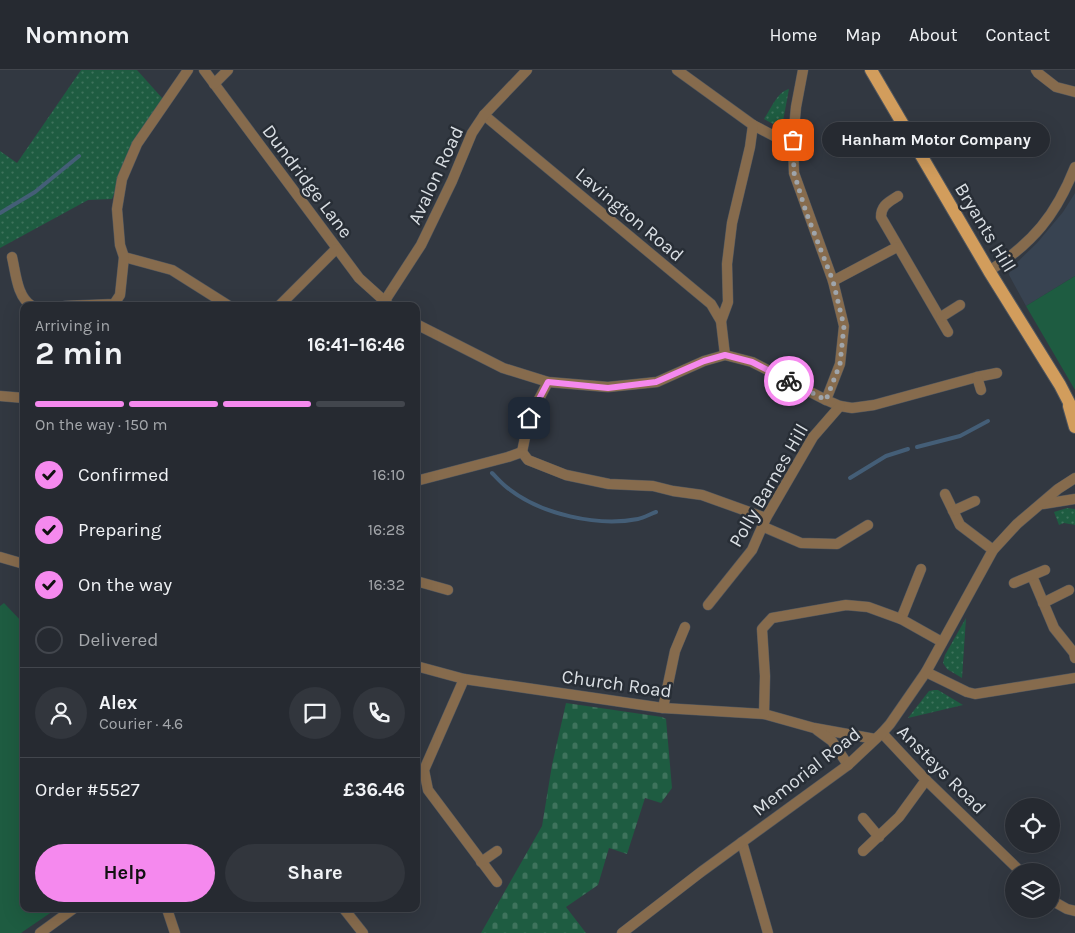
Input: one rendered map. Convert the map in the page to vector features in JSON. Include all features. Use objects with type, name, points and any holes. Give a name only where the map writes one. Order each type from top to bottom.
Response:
[{"type":"main road","name":"Bryants Hill","points":[[872,70],[989,271],[1060,386],[1072,409],[1075,427]]},
{"type":"street","points":[[116,302],[120,295],[124,257],[120,245],[117,209],[122,179],[137,144],[188,70]]},
{"type":"street","name":"Dundridge Lane","points":[[204,70],[336,249],[359,278],[385,302]]},
{"type":"street","points":[[214,84],[228,70]]},
{"type":"street","name":"Avalon Road","points":[[388,302],[421,245],[452,181],[472,133],[484,116],[527,70]]},
{"type":"street","points":[[677,70],[752,125],[774,136],[793,140]]},
{"type":"street","points":[[803,70],[796,107],[793,140],[794,173],[806,212],[833,281],[844,326],[840,364],[826,400]]},
{"type":"street","points":[[1036,70],[1056,87],[1075,92]]},
{"type":"street","name":"Lavington Road","points":[[484,116],[711,304],[721,321],[725,355]]},
{"type":"street","points":[[721,321],[728,302],[727,264],[732,223],[750,148],[752,125]]},
{"type":"street","points":[[989,271],[1022,248],[1042,228],[1066,188],[1075,167]]},
{"type":"street","points":[[898,196],[885,205],[881,210],[881,217],[948,332]]},
{"type":"street","points":[[833,281],[897,246]]},
{"type":"street","points":[[283,302],[336,249]]},
{"type":"street","points":[[12,257],[21,295],[25,302]]},
{"type":"street","points":[[124,257],[172,270],[223,302]]},
{"type":"street","points":[[940,317],[960,306]]},
{"type":"street","points":[[420,326],[503,368],[548,382],[608,388],[656,382],[704,361],[725,355],[752,362],[826,400],[840,406],[852,408],[874,405],[997,373]]},
{"type":"street","points":[[976,377],[981,390]]},
{"type":"street","points":[[548,382],[529,418],[522,452],[528,460],[566,475],[609,484],[652,486],[702,496],[765,523],[801,543],[837,544],[868,525]]},
{"type":"street","points":[[0,396],[20,398]]},
{"type":"street","name":"Polly Barnes Hill","points":[[708,605],[752,550],[765,523],[814,437],[840,406]]},
{"type":"street","points":[[420,480],[522,452]]},
{"type":"street","name":"Memorial Road","points":[[622,933],[848,765],[878,736],[926,672],[993,550],[1017,524],[1058,489],[1075,478]]},
{"type":"street","points":[[945,494],[960,525],[993,550]]},
{"type":"street","name":"Memorial Road","points":[[1042,504],[1075,498]]},
{"type":"street","points":[[953,511],[975,501]]},
{"type":"street","points":[[0,557],[20,563]]},
{"type":"street","points":[[901,619],[921,569]]},
{"type":"street","points":[[1014,583],[1045,570]]},
{"type":"street","points":[[1032,576],[1054,628],[1074,653],[1075,658]]},
{"type":"street","points":[[420,582],[448,590]]},
{"type":"street","points":[[1043,603],[1069,590]]},
{"type":"street","points":[[764,714],[765,676],[762,629],[772,618],[846,605],[868,607],[901,619],[942,642]]},
{"type":"street","points":[[663,708],[675,651],[685,627]]},
{"type":"street","name":"Church Road","points":[[420,667],[464,679],[663,708],[764,714],[814,728],[878,736]]},
{"type":"street","points":[[926,672],[975,694],[1075,678]]},
{"type":"street","points":[[464,679],[424,770],[425,778],[428,790],[497,882]]},
{"type":"street","name":"Church Road","points":[[814,728],[832,741],[848,765]]},
{"type":"street","name":"Ansteys Road","points":[[878,736],[1012,863]]},
{"type":"street","points":[[863,852],[899,817],[926,780]]},
{"type":"street","points":[[863,818],[879,836]]},
{"type":"street","points":[[742,842],[768,933]]},
{"type":"street","points":[[481,862],[497,851]]},
{"type":"street","points":[[1060,904],[1075,911]]},
{"type":"street","points":[[40,933],[69,912]]},
{"type":"street","points":[[168,912],[175,933]]},
{"type":"street","points":[[346,912],[363,933]]},
{"type":"shaded area","points":[[1075,193],[1075,276],[1026,306],[1009,275],[1010,269],[1037,243],[1063,212]]},
{"type":"green space","points":[[81,70],[137,70],[163,99],[127,162],[112,199],[88,200],[0,248],[0,151],[17,163]]},
{"type":"green space","points":[[789,89],[783,121],[773,124],[764,119],[778,97]]},
{"type":"green space","points":[[1075,276],[1075,390],[1026,306]]},
{"type":"green space","points":[[1067,508],[1075,509],[1075,525],[1064,523],[1059,525],[1054,512]]},
{"type":"green space","points":[[4,603],[20,620],[20,912],[52,912],[21,933],[0,933],[0,606]]},
{"type":"green space","points":[[966,618],[962,678],[947,669],[943,663],[945,655]]},
{"type":"green space","points":[[938,690],[963,705],[908,718],[929,691]]},
{"type":"green space","points":[[566,703],[666,719],[672,788],[661,803],[645,798],[627,854],[609,848],[598,885],[566,907],[586,933],[481,933],[542,826],[552,765]]},
{"type":"waterway","points":[[0,213],[35,192],[79,156]]},
{"type":"waterway","points":[[917,447],[960,436],[988,421]]},
{"type":"waterway","points":[[850,478],[886,456],[908,449]]},
{"type":"waterway","points":[[492,473],[522,498],[553,512],[588,520],[605,521],[640,518],[656,512]]},
{"type":"way so far","points":[[789,381],[826,400],[840,364],[844,326],[833,281],[806,212],[794,173],[793,140]]},
{"type":"place","name":"Hanham Motor Company","points":[[793,140]]},
{"type":"route","points":[[529,418],[548,382],[608,388],[656,382],[704,361],[725,355],[752,362],[789,381]]}]
